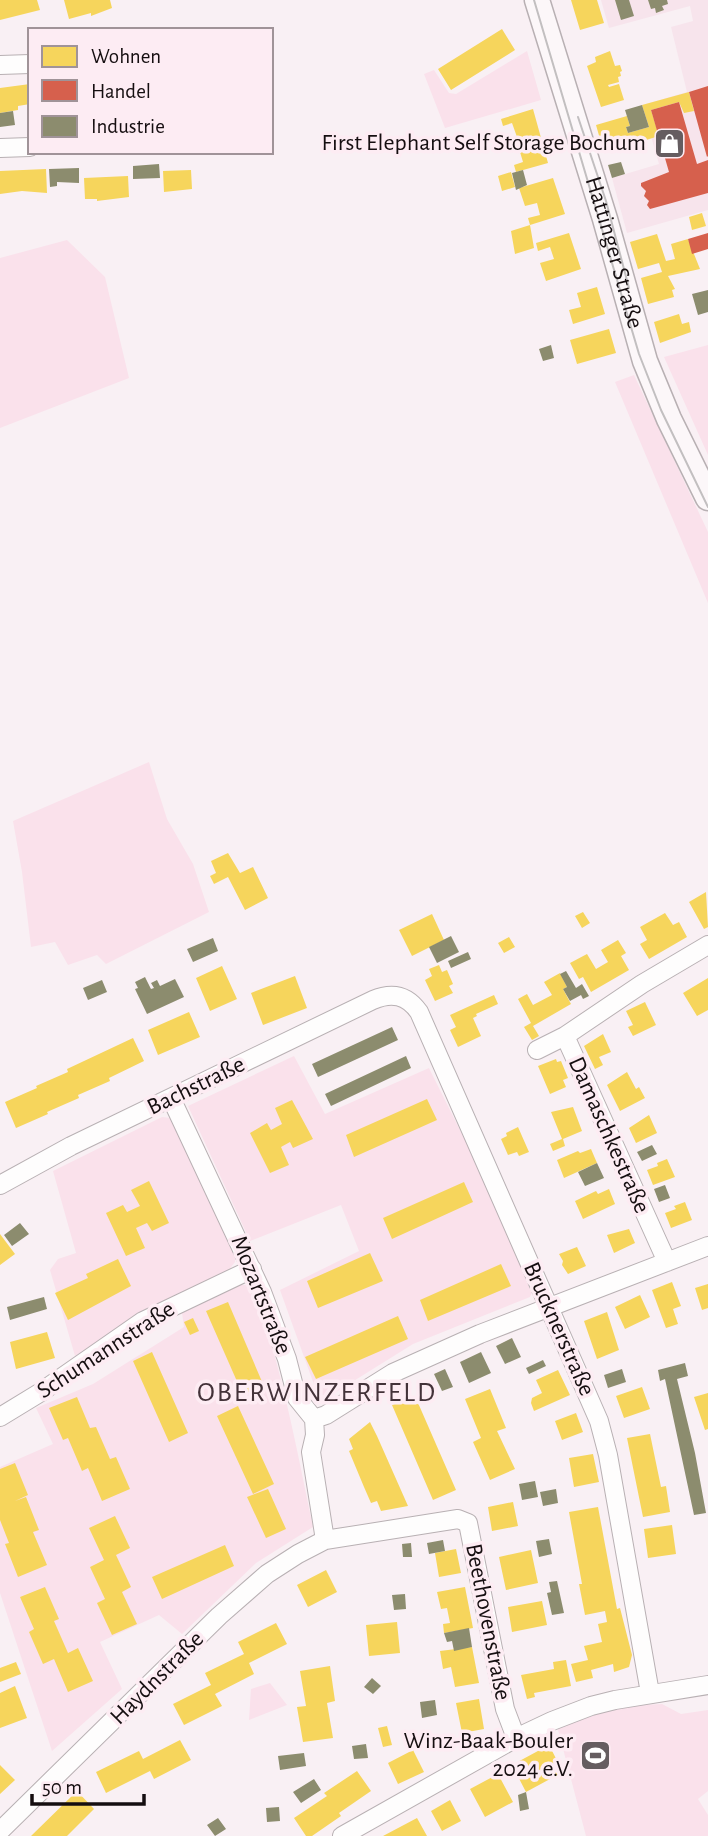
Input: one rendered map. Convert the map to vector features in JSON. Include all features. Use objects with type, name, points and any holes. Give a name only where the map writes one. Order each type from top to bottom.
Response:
[{"type":"street","name":"Hattinger Straße","points":[[537,0],[605,219],[645,361],[669,419],[708,498]]},
{"type":"street","points":[[0,65],[28,64]]},
{"type":"street","points":[[0,148],[28,147]]},
{"type":"street","points":[[565,1036],[642,984],[708,945]]},
{"type":"street","name":"Bachstraße","points":[[0,1185],[71,1146],[373,1000],[394,995]]},
{"type":"street","name":"Brucknerstraße","points":[[394,995],[411,1001],[419,1012],[589,1397],[604,1439],[650,1693]]},
{"type":"street","name":"Damaschkestraße","points":[[537,1049],[565,1036],[667,1262]]},
{"type":"street","name":"Mozartstraße","points":[[171,1098],[252,1269],[287,1359],[297,1398],[314,1419]]},
{"type":"street","points":[[325,1540],[311,1452],[315,1435],[314,1419],[326,1415],[404,1368],[480,1334],[708,1246]]},
{"type":"street","name":"Schumannstraße","points":[[0,1417],[143,1321],[252,1269]]},
{"type":"street","name":"Beethovenstraße","points":[[325,1540],[458,1519],[468,1523],[505,1709],[516,1738]]},
{"type":"street","name":"Haydnstraße","points":[[0,1831],[258,1581],[298,1554],[325,1540]]},
{"type":"street","points":[[349,1834],[516,1738],[552,1721],[592,1706],[650,1693],[708,1685]]},
{"type":"shaded area","points":[[601,0],[708,0],[708,210],[627,233],[612,178],[659,164],[642,105],[687,92],[671,27],[693,21],[690,6],[609,28]]},
{"type":"shaded area","points":[[527,51],[541,100],[445,128],[424,74],[434,70],[449,93],[456,94]]},
{"type":"shaded area","points":[[67,240],[105,277],[129,378],[0,428],[0,258]]},
{"type":"shaded area","points":[[708,345],[708,455],[664,357]]},
{"type":"shaded area","points":[[634,375],[708,532],[708,603],[615,382]]},
{"type":"shaded area","points":[[149,762],[167,819],[193,864],[209,912],[106,964],[97,955],[68,965],[55,942],[31,947],[13,821]]},
{"type":"shaded area","points":[[294,1056],[325,1114],[429,1068],[482,1174],[533,1290],[530,1297],[413,1344],[328,1397],[317,1393],[280,1290],[359,1251],[341,1205],[250,1241],[188,1106]]},
{"type":"shaded area","points":[[162,1117],[171,1118],[235,1249],[235,1262],[228,1271],[149,1309],[75,1356],[50,1270],[58,1259],[76,1253],[53,1171]]},
{"type":"shaded area","points":[[239,1285],[253,1285],[263,1315],[287,1405],[313,1527],[256,1563],[182,1634],[159,1615],[100,1642],[122,1689],[52,1751],[0,1593],[0,1467],[53,1444],[36,1408],[93,1384],[184,1327],[182,1313],[186,1310]]},
{"type":"shaded area","points":[[270,1683],[287,1705],[249,1720],[251,1689]]},
{"type":"shaded area","points":[[662,1704],[681,1714],[708,1710],[708,1791],[698,1799],[708,1815],[708,1836],[586,1836],[557,1726],[620,1706]]},
{"type":"building: Wohnen","points":[[0,0],[37,0],[40,10],[0,20]]},
{"type":"building: Wohnen","points":[[64,0],[110,0],[112,8],[91,16],[91,13],[69,19]]},
{"type":"building: Wohnen","points":[[571,0],[597,0],[604,23],[580,30]]},
{"type":"building: Wohnen","points":[[502,29],[515,50],[451,90],[438,69]]},
{"type":"building: Wohnen","points":[[610,51],[615,66],[620,65],[622,71],[618,77],[619,82],[608,85],[619,84],[624,100],[601,107],[587,66],[596,62],[595,57]]},
{"type":"building: Wohnen","points":[[28,84],[28,104],[18,106],[18,110],[0,113],[0,88]]},
{"type":"building: Wohnen","points":[[689,92],[694,111],[684,113],[679,102],[651,110],[659,136],[604,153],[596,125],[627,116],[630,126],[626,127],[628,133],[649,127],[642,105]]},
{"type":"building: Wohnen","points":[[533,109],[548,163],[516,172],[514,165],[523,162],[522,151],[512,123],[503,126],[501,119]]},
{"type":"building: Wohnen","points":[[46,169],[47,193],[22,191],[0,194],[0,171]]},
{"type":"building: Wohnen","points":[[191,170],[192,189],[164,192],[163,171]]},
{"type":"building: Wohnen","points":[[511,172],[515,187],[502,191],[498,176]]},
{"type":"building: Wohnen","points":[[128,176],[129,197],[97,201],[85,199],[84,178]]},
{"type":"building: Wohnen","points":[[553,178],[565,214],[530,225],[528,218],[540,215],[537,203],[525,206],[519,188]]},
{"type":"building: Wohnen","points":[[702,213],[706,226],[692,230],[689,217]]},
{"type":"building: Wohnen","points":[[530,225],[534,248],[515,254],[511,231]]},
{"type":"building: Wohnen","points":[[569,233],[581,269],[546,281],[540,263],[554,259],[550,247],[538,251],[536,243]]},
{"type":"building: Wohnen","points":[[657,234],[666,261],[675,259],[671,244],[688,239],[700,269],[668,276],[675,289],[672,290],[674,297],[648,304],[641,278],[662,272],[659,263],[638,269],[630,242]]},
{"type":"building: Wohnen","points":[[597,287],[605,314],[573,324],[569,310],[581,307],[577,293]]},
{"type":"building: Wohnen","points":[[679,314],[682,324],[689,322],[691,332],[660,343],[654,322]]},
{"type":"building: Wohnen","points":[[609,329],[616,353],[577,364],[570,340]]},
{"type":"building: Wohnen","points":[[228,853],[240,873],[253,867],[268,898],[245,910],[228,877],[214,884],[210,876],[216,873],[211,861]]},
{"type":"building: Wohnen","points":[[706,892],[708,927],[704,929],[689,902]]},
{"type":"building: Wohnen","points":[[583,912],[590,923],[582,928],[575,916]]},
{"type":"building: Wohnen","points":[[665,913],[673,925],[679,922],[687,937],[649,959],[640,944],[647,940],[640,927]]},
{"type":"building: Wohnen","points":[[432,914],[444,940],[412,956],[399,930]]},
{"type":"building: Wohnen","points":[[509,937],[515,947],[504,953],[498,943]]},
{"type":"building: Wohnen","points":[[618,940],[626,953],[621,956],[629,970],[591,992],[583,977],[579,979],[570,963],[587,954],[596,969],[608,962],[601,950]]},
{"type":"building: Wohnen","points":[[439,965],[442,972],[447,970],[453,984],[449,986],[453,993],[435,1001],[425,980],[432,976],[429,969]]},
{"type":"building: Wohnen","points":[[222,966],[237,999],[210,1011],[196,978]]},
{"type":"building: Wohnen","points":[[560,973],[567,987],[563,989],[571,1004],[533,1026],[539,1036],[532,1040],[524,1027],[531,1023],[518,999],[527,994],[533,1005],[552,995],[544,982]]},
{"type":"building: Wohnen","points":[[295,976],[307,1008],[263,1025],[251,993]]},
{"type":"building: Wohnen","points":[[708,978],[708,1010],[697,1016],[683,993]]},
{"type":"building: Wohnen","points":[[494,995],[498,1004],[473,1018],[481,1036],[458,1047],[450,1030],[456,1027],[450,1015]]},
{"type":"building: Wohnen","points":[[645,1002],[656,1025],[633,1036],[628,1027],[633,1025],[626,1011]]},
{"type":"building: Wohnen","points":[[189,1012],[200,1037],[158,1055],[148,1030]]},
{"type":"building: Wohnen","points":[[603,1034],[611,1052],[599,1057],[603,1065],[595,1069],[584,1046]]},
{"type":"building: Wohnen","points":[[133,1038],[144,1061],[109,1078],[110,1081],[78,1095],[79,1098],[16,1128],[5,1102]]},
{"type":"building: Wohnen","points":[[556,1059],[557,1062],[561,1061],[568,1078],[563,1080],[566,1087],[550,1094],[538,1066]]},
{"type":"building: Wohnen","points":[[627,1072],[636,1089],[639,1087],[645,1098],[620,1111],[607,1085]]},
{"type":"building: Wohnen","points":[[427,1099],[437,1120],[354,1157],[346,1135]]},
{"type":"building: Wohnen","points":[[292,1100],[313,1139],[293,1148],[290,1142],[281,1147],[289,1165],[270,1173],[250,1133],[267,1123],[271,1130],[282,1124],[275,1108]]},
{"type":"building: Wohnen","points":[[573,1107],[582,1131],[563,1139],[565,1146],[553,1151],[550,1144],[562,1139],[551,1112]]},
{"type":"building: Wohnen","points":[[649,1115],[657,1133],[636,1143],[629,1128]]},
{"type":"building: Wohnen","points":[[518,1127],[529,1152],[519,1156],[517,1152],[508,1155],[501,1139]]},
{"type":"building: Wohnen","points":[[591,1149],[597,1163],[564,1178],[557,1160]]},
{"type":"building: Wohnen","points":[[667,1159],[675,1177],[653,1185],[647,1170]]},
{"type":"building: Wohnen","points":[[149,1181],[169,1223],[152,1231],[147,1223],[136,1228],[145,1248],[126,1256],[106,1213],[123,1205],[127,1212],[140,1206],[131,1190]]},
{"type":"building: Wohnen","points":[[464,1182],[473,1202],[392,1239],[383,1218]]},
{"type":"building: Wohnen","points":[[609,1189],[615,1204],[583,1219],[575,1201],[596,1191],[598,1194]]},
{"type":"building: Wohnen","points":[[685,1202],[692,1220],[671,1228],[665,1213]]},
{"type":"building: Wohnen","points":[[629,1229],[635,1243],[614,1253],[607,1235]]},
{"type":"building: Wohnen","points":[[0,1234],[15,1254],[0,1265]]},
{"type":"building: Wohnen","points":[[577,1247],[586,1266],[568,1274],[559,1254]]},
{"type":"building: Wohnen","points":[[370,1253],[383,1281],[318,1308],[307,1281]]},
{"type":"building: Wohnen","points":[[118,1259],[131,1286],[68,1320],[55,1293],[88,1278],[86,1274]]},
{"type":"building: Wohnen","points":[[501,1264],[511,1286],[428,1321],[420,1300]]},
{"type":"building: Wohnen","points":[[672,1282],[681,1306],[673,1309],[678,1324],[666,1328],[652,1290]]},
{"type":"building: Wohnen","points":[[708,1284],[708,1308],[702,1310],[695,1288]]},
{"type":"building: Wohnen","points":[[640,1295],[650,1317],[625,1329],[615,1307]]},
{"type":"building: Wohnen","points":[[228,1302],[263,1384],[243,1395],[206,1311]]},
{"type":"building: Wohnen","points":[[607,1312],[619,1350],[597,1359],[584,1321]]},
{"type":"building: Wohnen","points":[[398,1316],[408,1339],[316,1379],[305,1357]]},
{"type":"building: Wohnen","points":[[193,1318],[199,1331],[190,1335],[184,1322]]},
{"type":"building: Wohnen","points":[[47,1332],[55,1358],[16,1369],[10,1342]]},
{"type":"building: Wohnen","points":[[152,1352],[188,1433],[169,1442],[133,1361]]},
{"type":"building: Wohnen","points":[[558,1370],[570,1395],[534,1411],[532,1398],[542,1393],[536,1380]]},
{"type":"building: Wohnen","points":[[642,1387],[650,1409],[624,1418],[616,1396]]},
{"type":"building: Wohnen","points":[[490,1389],[506,1428],[497,1431],[515,1469],[490,1480],[473,1442],[481,1438],[465,1399]]},
{"type":"building: Wohnen","points":[[708,1393],[708,1429],[705,1430],[694,1397]]},
{"type":"building: Wohnen","points":[[415,1396],[456,1490],[433,1500],[392,1405]]},
{"type":"building: Wohnen","points":[[77,1397],[90,1428],[96,1427],[110,1459],[116,1457],[130,1489],[102,1501],[88,1468],[82,1471],[68,1438],[63,1440],[49,1408]]},
{"type":"building: Wohnen","points":[[238,1406],[274,1484],[253,1494],[217,1416]]},
{"type":"building: Wohnen","points":[[576,1413],[583,1432],[562,1440],[555,1421]]},
{"type":"building: Wohnen","points":[[370,1422],[408,1506],[381,1511],[377,1501],[371,1503],[349,1451],[353,1449],[349,1439]]},
{"type":"building: Wohnen","points":[[650,1434],[661,1487],[666,1486],[670,1512],[643,1517],[627,1438]]},
{"type":"building: Wohnen","points":[[593,1454],[599,1482],[574,1487],[569,1458]]},
{"type":"building: Wohnen","points":[[15,1463],[28,1495],[15,1501],[26,1497],[39,1530],[33,1532],[47,1565],[18,1577],[5,1544],[9,1543],[0,1520],[0,1469]]},
{"type":"building: Wohnen","points":[[268,1489],[286,1529],[266,1538],[247,1497]]},
{"type":"building: Wohnen","points":[[513,1502],[518,1526],[492,1531],[488,1507]]},
{"type":"building: Wohnen","points":[[598,1507],[617,1609],[620,1608],[632,1655],[629,1667],[614,1672],[613,1664],[591,1670],[593,1678],[576,1682],[571,1664],[588,1660],[584,1646],[602,1642],[598,1624],[607,1622],[605,1611],[585,1615],[569,1512]]},
{"type":"building: Wohnen","points":[[115,1516],[130,1548],[116,1555],[131,1587],[122,1592],[137,1624],[112,1635],[97,1603],[105,1599],[90,1567],[104,1560],[89,1528]]},
{"type":"building: Wohnen","points":[[672,1525],[676,1554],[648,1558],[644,1529]]},
{"type":"building: Wohnen","points":[[225,1545],[234,1566],[162,1599],[152,1577]]},
{"type":"building: Wohnen","points":[[456,1549],[461,1573],[439,1577],[435,1553]]},
{"type":"building: Wohnen","points":[[531,1550],[538,1583],[506,1590],[499,1557]]},
{"type":"building: Wohnen","points":[[326,1570],[337,1592],[308,1607],[297,1585]]},
{"type":"building: Wohnen","points":[[45,1587],[59,1619],[54,1621],[68,1653],[78,1648],[93,1681],[68,1692],[54,1659],[43,1664],[29,1632],[34,1629],[20,1597]]},
{"type":"building: Wohnen","points":[[465,1587],[473,1628],[444,1633],[443,1624],[450,1623],[447,1608],[441,1609],[437,1592]]},
{"type":"building: Wohnen","points":[[542,1601],[547,1625],[512,1632],[508,1607]]},
{"type":"building: Wohnen","points":[[397,1622],[400,1653],[369,1656],[366,1625]]},
{"type":"building: Wohnen","points":[[276,1623],[287,1644],[249,1663],[254,1674],[215,1694],[222,1706],[184,1725],[173,1704],[211,1685],[205,1673],[244,1654],[238,1642]]},
{"type":"building: Wohnen","points":[[472,1647],[479,1683],[455,1687],[451,1667],[443,1669],[440,1651]]},
{"type":"building: Wohnen","points":[[566,1660],[571,1686],[534,1693],[535,1697],[527,1699],[521,1675],[554,1669],[553,1662]]},
{"type":"building: Wohnen","points":[[16,1662],[21,1674],[0,1682],[0,1668]]},
{"type":"building: Wohnen","points":[[330,1666],[335,1701],[327,1703],[333,1738],[303,1742],[297,1707],[306,1706],[300,1671]]},
{"type":"building: Wohnen","points":[[15,1686],[27,1718],[0,1728],[0,1693]]},
{"type":"building: Wohnen","points":[[479,1699],[484,1729],[462,1733],[456,1703]]},
{"type":"building: Wohnen","points":[[387,1726],[392,1745],[383,1747],[378,1728]]},
{"type":"building: Wohnen","points":[[180,1740],[191,1760],[154,1779],[150,1771],[106,1793],[96,1772],[139,1751],[143,1759]]},
{"type":"building: Wohnen","points":[[549,1745],[563,1772],[526,1792],[512,1765]]},
{"type":"building: Wohnen","points":[[413,1750],[424,1772],[398,1784],[388,1763]]},
{"type":"building: Wohnen","points":[[0,1765],[15,1780],[0,1794]]},
{"type":"building: Wohnen","points":[[357,1771],[371,1791],[339,1813],[341,1816],[312,1836],[306,1836],[294,1818]]},
{"type":"building: Wohnen","points":[[498,1774],[513,1802],[485,1817],[470,1789]]},
{"type":"building: Wohnen","points":[[77,1791],[94,1809],[67,1836],[31,1836]]},
{"type":"building: Wohnen","points":[[450,1800],[461,1821],[442,1831],[431,1811]]},
{"type":"building: Wohnen","points":[[417,1818],[427,1836],[383,1836]]},
{"type":"building: Handel","points":[[708,86],[708,156],[707,157],[689,92]]},
{"type":"building: Handel","points":[[679,102],[697,164],[708,160],[708,193],[650,209],[647,205],[649,201],[644,196],[646,191],[641,183],[669,172],[651,110]]},
{"type":"building: Handel","points":[[708,233],[708,249],[692,254],[688,239]]},
{"type":"building: Industrie","points":[[615,0],[629,0],[634,16],[621,20]]},
{"type":"building: Industrie","points":[[648,0],[667,0],[668,4],[662,6],[664,10],[656,13],[655,8],[651,9]]},
{"type":"building: Industrie","points":[[642,105],[649,127],[628,133],[626,127],[630,126],[625,110]]},
{"type":"building: Industrie","points":[[13,111],[15,125],[0,127],[0,113]]},
{"type":"building: Industrie","points":[[621,162],[625,174],[612,178],[608,165]]},
{"type":"building: Industrie","points":[[159,164],[160,178],[133,179],[133,166]]},
{"type":"building: Industrie","points":[[79,168],[79,183],[57,182],[57,186],[50,187],[49,169]]},
{"type":"building: Industrie","points":[[523,170],[527,185],[516,190],[512,173]]},
{"type":"building: Industrie","points":[[708,290],[708,312],[698,315],[692,294]]},
{"type":"building: Industrie","points":[[551,345],[554,358],[543,361],[539,349]]},
{"type":"building: Industrie","points":[[451,936],[459,952],[437,963],[429,947]]},
{"type":"building: Industrie","points":[[213,938],[218,951],[193,962],[187,949]]},
{"type":"building: Industrie","points":[[468,952],[471,959],[451,968],[448,961]]},
{"type":"building: Industrie","points":[[566,971],[576,988],[582,984],[589,996],[583,999],[581,995],[570,1001],[563,989],[567,987],[560,974]]},
{"type":"building: Industrie","points":[[145,977],[151,989],[154,988],[151,983],[157,980],[160,986],[175,979],[184,997],[147,1014],[135,989],[138,988],[135,982]]},
{"type":"building: Industrie","points":[[102,980],[107,992],[88,1000],[83,988]]},
{"type":"building: Industrie","points":[[392,1027],[398,1040],[318,1077],[312,1064]]},
{"type":"building: Industrie","points":[[406,1056],[411,1068],[331,1106],[325,1094]]},
{"type":"building: Industrie","points":[[652,1145],[657,1154],[642,1161],[637,1152]]},
{"type":"building: Industrie","points":[[597,1163],[604,1178],[585,1186],[578,1172]]},
{"type":"building: Industrie","points":[[665,1185],[670,1198],[659,1202],[654,1189]]},
{"type":"building: Industrie","points":[[20,1223],[29,1234],[12,1246],[4,1235]]},
{"type":"building: Industrie","points":[[44,1297],[47,1309],[10,1320],[7,1307]]},
{"type":"building: Industrie","points":[[512,1338],[521,1357],[505,1364],[496,1346]]},
{"type":"building: Industrie","points":[[481,1352],[491,1373],[469,1383],[460,1362]]},
{"type":"building: Industrie","points":[[543,1360],[546,1366],[529,1374],[526,1368]]},
{"type":"building: Industrie","points":[[685,1363],[688,1376],[677,1379],[706,1513],[694,1515],[665,1379],[660,1381],[658,1370]]},
{"type":"building: Industrie","points":[[445,1369],[453,1387],[442,1391],[434,1374]]},
{"type":"building: Industrie","points":[[622,1369],[626,1382],[608,1388],[604,1375]]},
{"type":"building: Industrie","points":[[535,1481],[538,1497],[522,1500],[519,1484]]},
{"type":"building: Industrie","points":[[556,1489],[558,1503],[543,1506],[540,1492]]},
{"type":"building: Industrie","points":[[549,1539],[552,1554],[539,1557],[536,1541]]},
{"type":"building: Industrie","points":[[443,1540],[445,1551],[429,1554],[427,1543]]},
{"type":"building: Industrie","points":[[411,1543],[412,1557],[403,1557],[402,1544]]},
{"type":"building: Industrie","points":[[557,1581],[564,1613],[552,1615],[547,1593],[551,1592],[549,1582]]},
{"type":"building: Industrie","points":[[405,1594],[406,1609],[394,1610],[392,1595]]},
{"type":"building: Industrie","points":[[469,1628],[472,1647],[454,1651],[452,1641],[447,1642],[444,1633]]},
{"type":"building: Industrie","points":[[372,1678],[381,1686],[373,1694],[364,1687]]},
{"type":"building: Industrie","points":[[435,1700],[437,1715],[422,1718],[420,1702]]},
{"type":"building: Industrie","points":[[366,1744],[368,1758],[354,1759],[352,1746]]},
{"type":"building: Industrie","points":[[304,1753],[306,1766],[280,1770],[278,1756]]},
{"type":"building: Industrie","points":[[314,1779],[321,1790],[301,1803],[293,1792]]},
{"type":"building: Industrie","points":[[526,1792],[529,1809],[520,1811],[518,1795]]},
{"type":"building: Industrie","points":[[279,1807],[280,1821],[267,1822],[266,1808]]},
{"type":"building: Industrie","points":[[218,1818],[226,1829],[215,1836],[207,1825]]},
{"type":"tram line","points":[[534,0],[639,354],[661,410],[708,507]]},
{"type":"tram line","points":[[578,117],[606,201],[629,288]]},
{"type":"place","name":"First Elephant Self Storage Bochum","points":[[669,143]]},
{"type":"place","name":"Winz-Baak-Bouler 2024 e.V.","points":[[596,1755]]},
{"type":"district","name":"OBERWINZERFELD","points":[[317,1393]]}]
